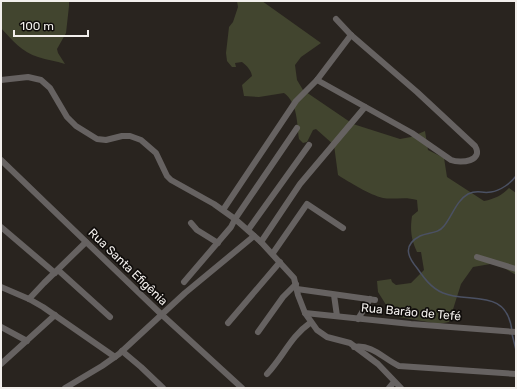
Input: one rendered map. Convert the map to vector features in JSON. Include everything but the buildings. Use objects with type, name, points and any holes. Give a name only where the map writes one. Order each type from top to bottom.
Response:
[{"type":"street","points":[[317,80],[412,133],[451,160],[458,162],[469,161],[474,159],[476,156],[477,151],[475,146],[417,92],[351,35],[336,19]]},
{"type":"street","points":[[223,210],[296,101],[317,80],[351,35]]},
{"type":"street","points":[[1,80],[28,77],[41,80],[50,88],[67,117],[76,126],[97,139],[106,140],[122,136],[130,136],[141,140],[156,153],[167,176],[171,180],[206,198],[223,210],[273,253],[293,275],[305,313],[310,322],[322,335],[327,338],[350,343],[378,364],[400,388]]},
{"type":"street","points":[[261,242],[300,184],[365,107]]},
{"type":"street","points":[[184,282],[231,227],[298,128]]},
{"type":"street","points":[[248,230],[309,145]]},
{"type":"street","name":"Rua Santa Efigênia","points":[[1,160],[162,314],[242,388]]},
{"type":"street","points":[[273,253],[306,204],[309,204],[343,228]]},
{"type":"street","points":[[191,223],[197,230],[218,243]]},
{"type":"street","points":[[1,227],[110,317]]},
{"type":"street","points":[[65,388],[122,351],[162,314],[254,236]]},
{"type":"street","points":[[29,299],[86,242]]},
{"type":"street","points":[[477,257],[516,269]]},
{"type":"street","points":[[228,323],[280,262]]},
{"type":"street","points":[[1,287],[29,299],[55,315],[114,357]]},
{"type":"street","points":[[258,332],[283,297],[297,287],[334,295],[373,300],[358,319]]},
{"type":"street","points":[[334,295],[337,316]]},
{"type":"street","name":"Rua Barão de Tefé","points":[[305,313],[513,332]]},
{"type":"street","points":[[1,364],[55,315]]},
{"type":"street","points":[[267,374],[294,336],[310,322]]},
{"type":"street","points":[[1,327],[27,341]]},
{"type":"street","points":[[354,347],[362,346],[372,349],[390,362],[399,366],[516,374]]},
{"type":"street","points":[[122,351],[141,367],[158,387]]},
{"type":"street","points":[[389,388],[394,382]]},
{"type":"green space","points":[[1,1],[69,1],[66,33],[57,49],[65,64],[33,55],[22,49],[13,41],[1,28]]},
{"type":"green space","points":[[237,1],[262,1],[321,43],[301,57],[295,65],[297,80],[303,90],[353,124],[400,139],[411,137],[425,131],[428,150],[444,158],[447,177],[484,201],[504,193],[509,188],[516,193],[516,275],[496,263],[473,267],[461,284],[449,322],[439,324],[393,316],[378,292],[377,281],[391,279],[396,285],[411,283],[424,270],[421,252],[417,252],[413,243],[411,226],[412,216],[418,211],[417,200],[408,198],[383,198],[360,188],[338,175],[334,145],[316,129],[313,130],[307,142],[303,143],[299,139],[294,108],[289,97],[284,93],[259,97],[244,96],[242,85],[252,76],[251,72],[242,62],[235,63],[236,67],[232,67],[227,61],[226,53],[229,27],[233,22],[238,7]]},
{"type":"waterway","points":[[512,331],[509,317],[503,308],[495,303],[485,300],[453,296],[443,293],[431,286],[414,264],[408,251],[411,243],[415,239],[442,229],[455,208],[468,194],[498,190],[508,184],[516,176]]},
{"type":"waterway","points":[[512,334],[516,350]]}]
